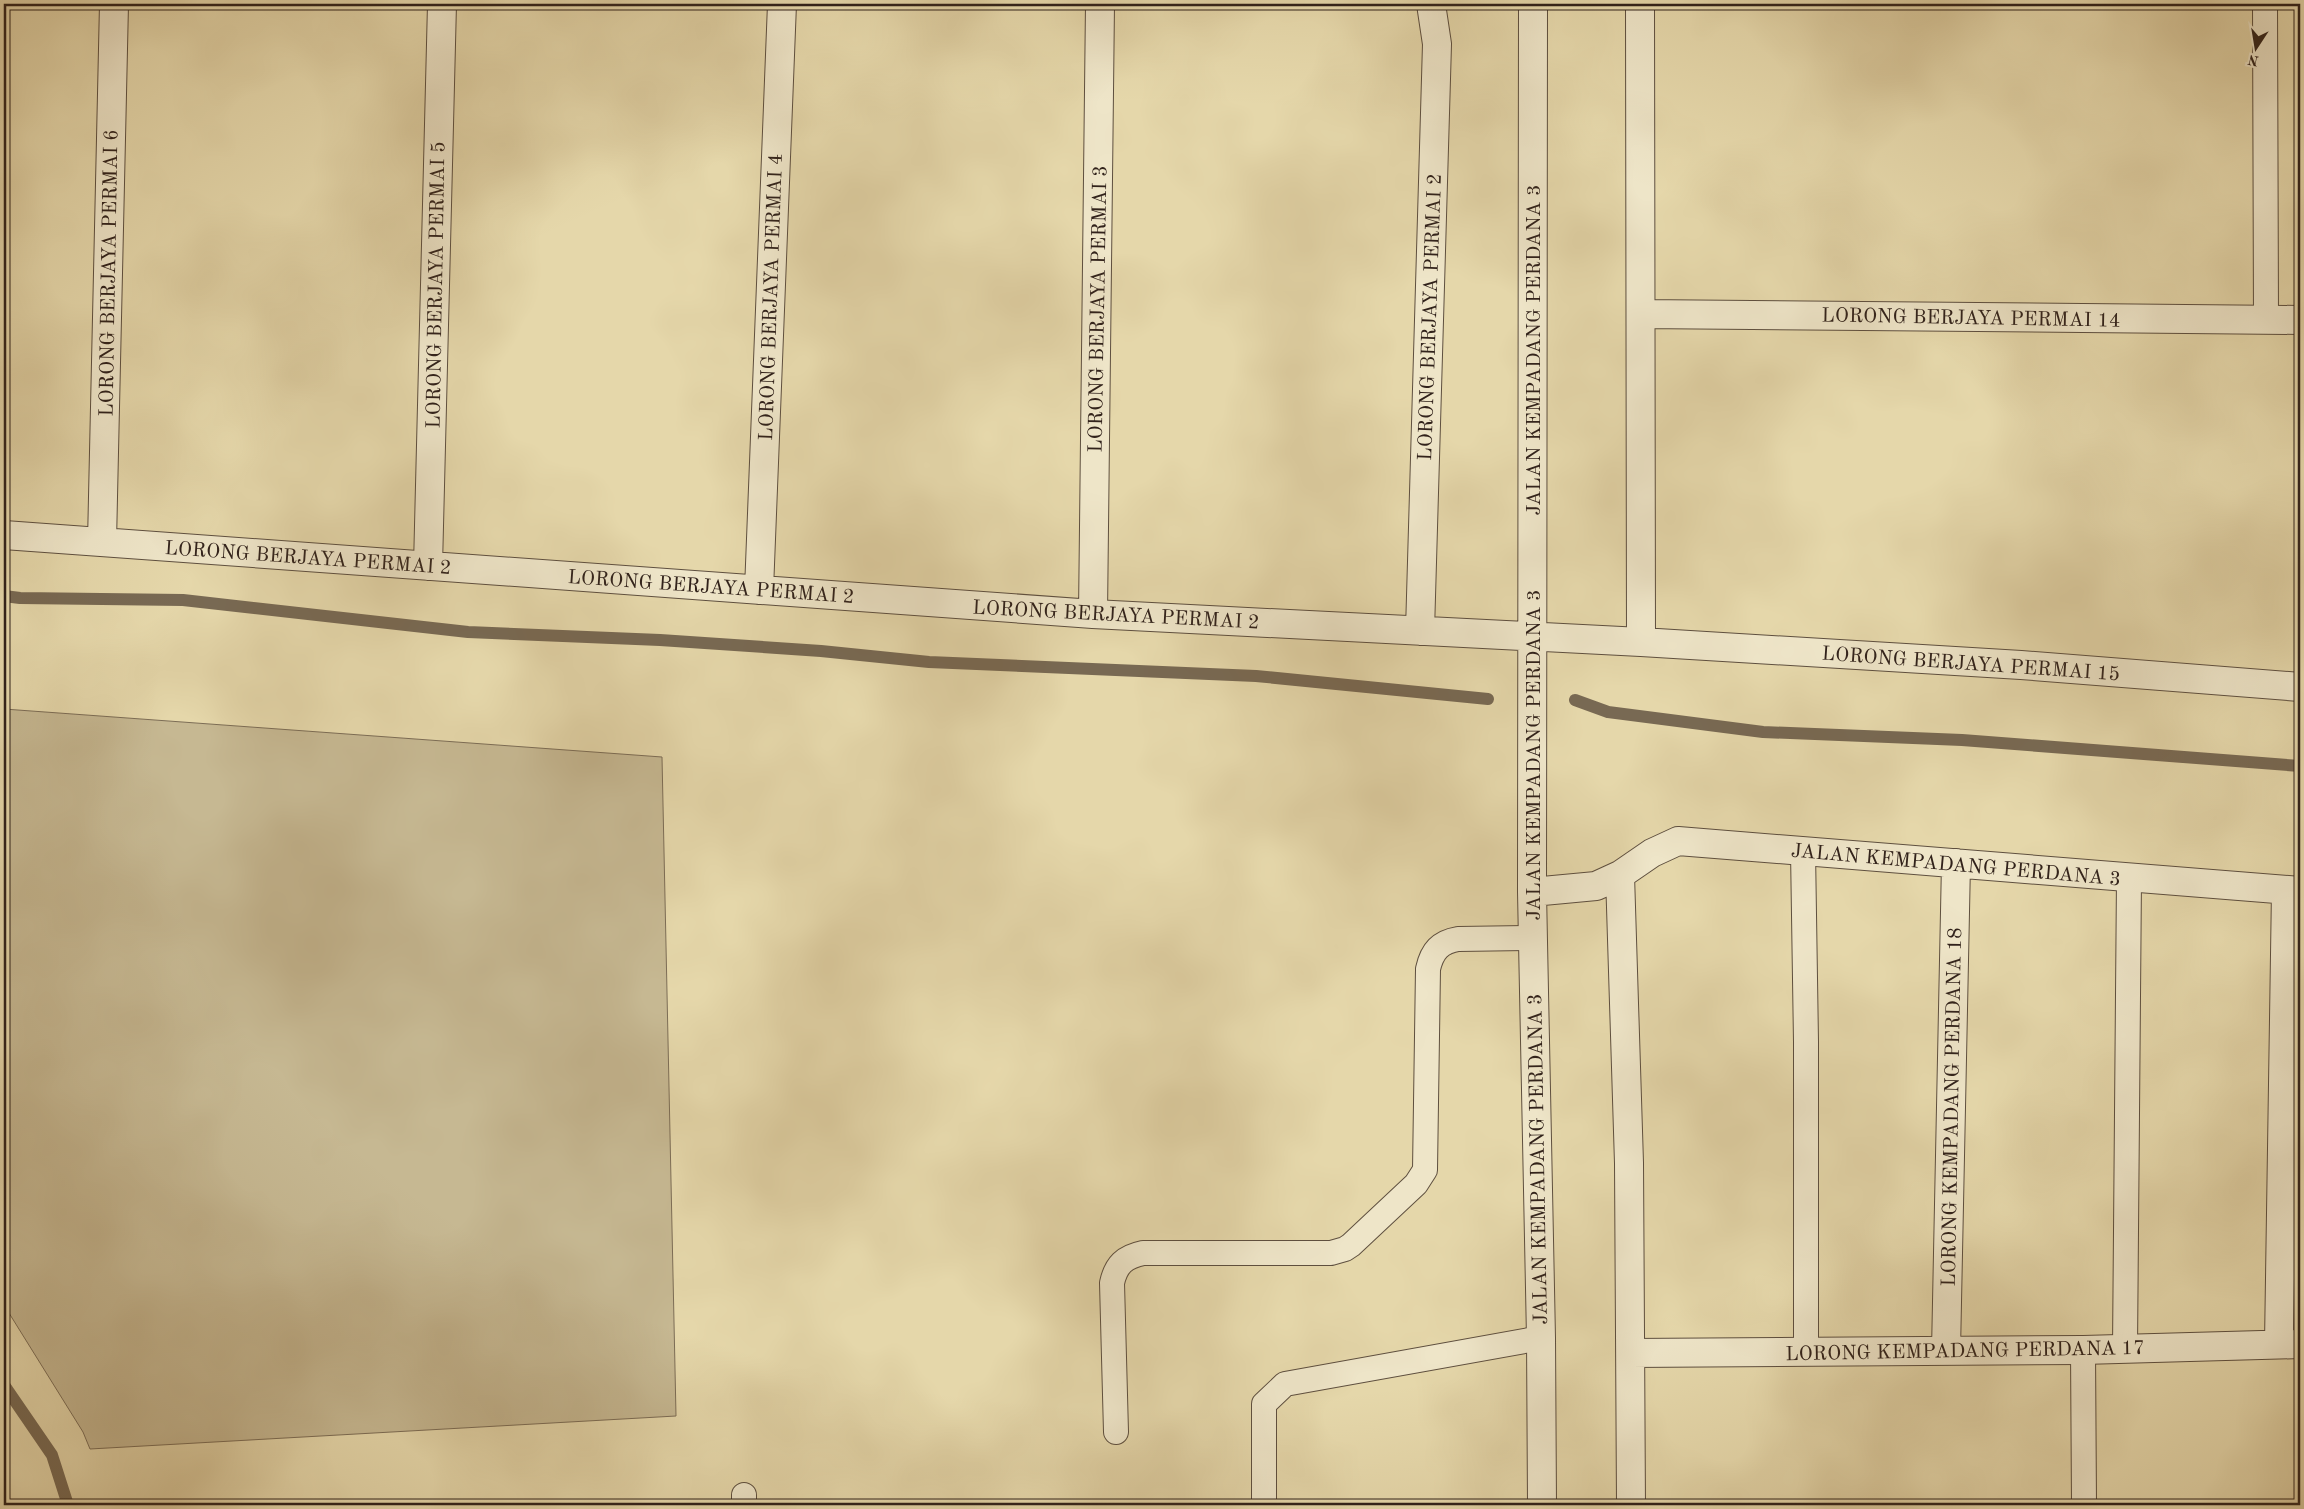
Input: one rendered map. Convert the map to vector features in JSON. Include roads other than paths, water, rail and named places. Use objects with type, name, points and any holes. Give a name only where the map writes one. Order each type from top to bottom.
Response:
[{"type":"street","name":"LORONG BERJAYA PERMAI 6","points":[[102,542],[114,4]]},
{"type":"street","name":"LORONG BERJAYA PERMAI 5","points":[[428,566],[442,4]]},
{"type":"street","name":"LORONG BERJAYA PERMAI 4","points":[[759,590],[782,4]]},
{"type":"street","name":"LORONG BERJAYA PERMAI 3","points":[[1093,614],[1100,4]]},
{"type":"street","name":"LORONG BERJAYA PERMAI 2","points":[[1420,631],[1437,44],[1431,4]]},
{"type":"street","name":"JALAN KEMPADANG PERDANA 3","points":[[1533,4],[1532,938],[1541,1338],[1542,1505]]},
{"type":"street","points":[[1640,4],[1641,642]]},
{"type":"street","name":"LORONG BERJAYA PERMAI 14","points":[[1641,314],[2300,320]]},
{"type":"street","name":"LORONG BERJAYA PERMAI 2","points":[[4,535],[1093,614],[1533,637]]},
{"type":"street","name":"LORONG BERJAYA PERMAI 15","points":[[1533,637],[2021,665],[2300,687]]},
{"type":"street","name":"JALAN KEMPADANG PERDANA 3","points":[[1532,892],[1596,886],[1620,875],[1652,853],[1678,841],[2293,890]]},
{"type":"street","name":"LORONG KEMPADANG PERDANA 18","points":[[1946,1351],[1956,863]]},
{"type":"street","points":[[1620,875],[1629,1163],[1631,1505]]},
{"type":"street","points":[[2290,1344],[2293,890]]},
{"type":"street","name":"LORONG KEMPADANG PERDANA 17","points":[[1631,1353],[2083,1350],[2290,1344]]},
{"type":"lane","points":[[2265,4],[2266,320]]},
{"type":"lane","points":[[1803,851],[1806,1042],[1806,1352]]},
{"type":"lane","points":[[2126,1349],[2129,878]]},
{"type":"lane","points":[[1116,1432],[1112,1284],[1115,1272],[1121,1262],[1131,1255],[1143,1253],[1330,1253],[1345,1249],[1351,1245],[1416,1184],[1425,1170],[1428,969],[1430,958],[1436,948],[1446,941],[1458,939],[1532,938]]},
{"type":"lane","points":[[1264,1505],[1264,1404],[1285,1384],[1541,1338]]},
{"type":"lane","points":[[2083,1350],[2084,1505]]},
{"type":"waterway","points":[[4,596],[20,598],[183,600],[468,632],[660,640],[821,651],[929,662],[1256,676],[1488,699]]},
{"type":"waterway","points":[[1575,700],[1608,712],[1763,732],[1962,740],[2300,766]]},
{"type":"waterway","points":[[4,1385],[52,1455],[68,1505]]}]
